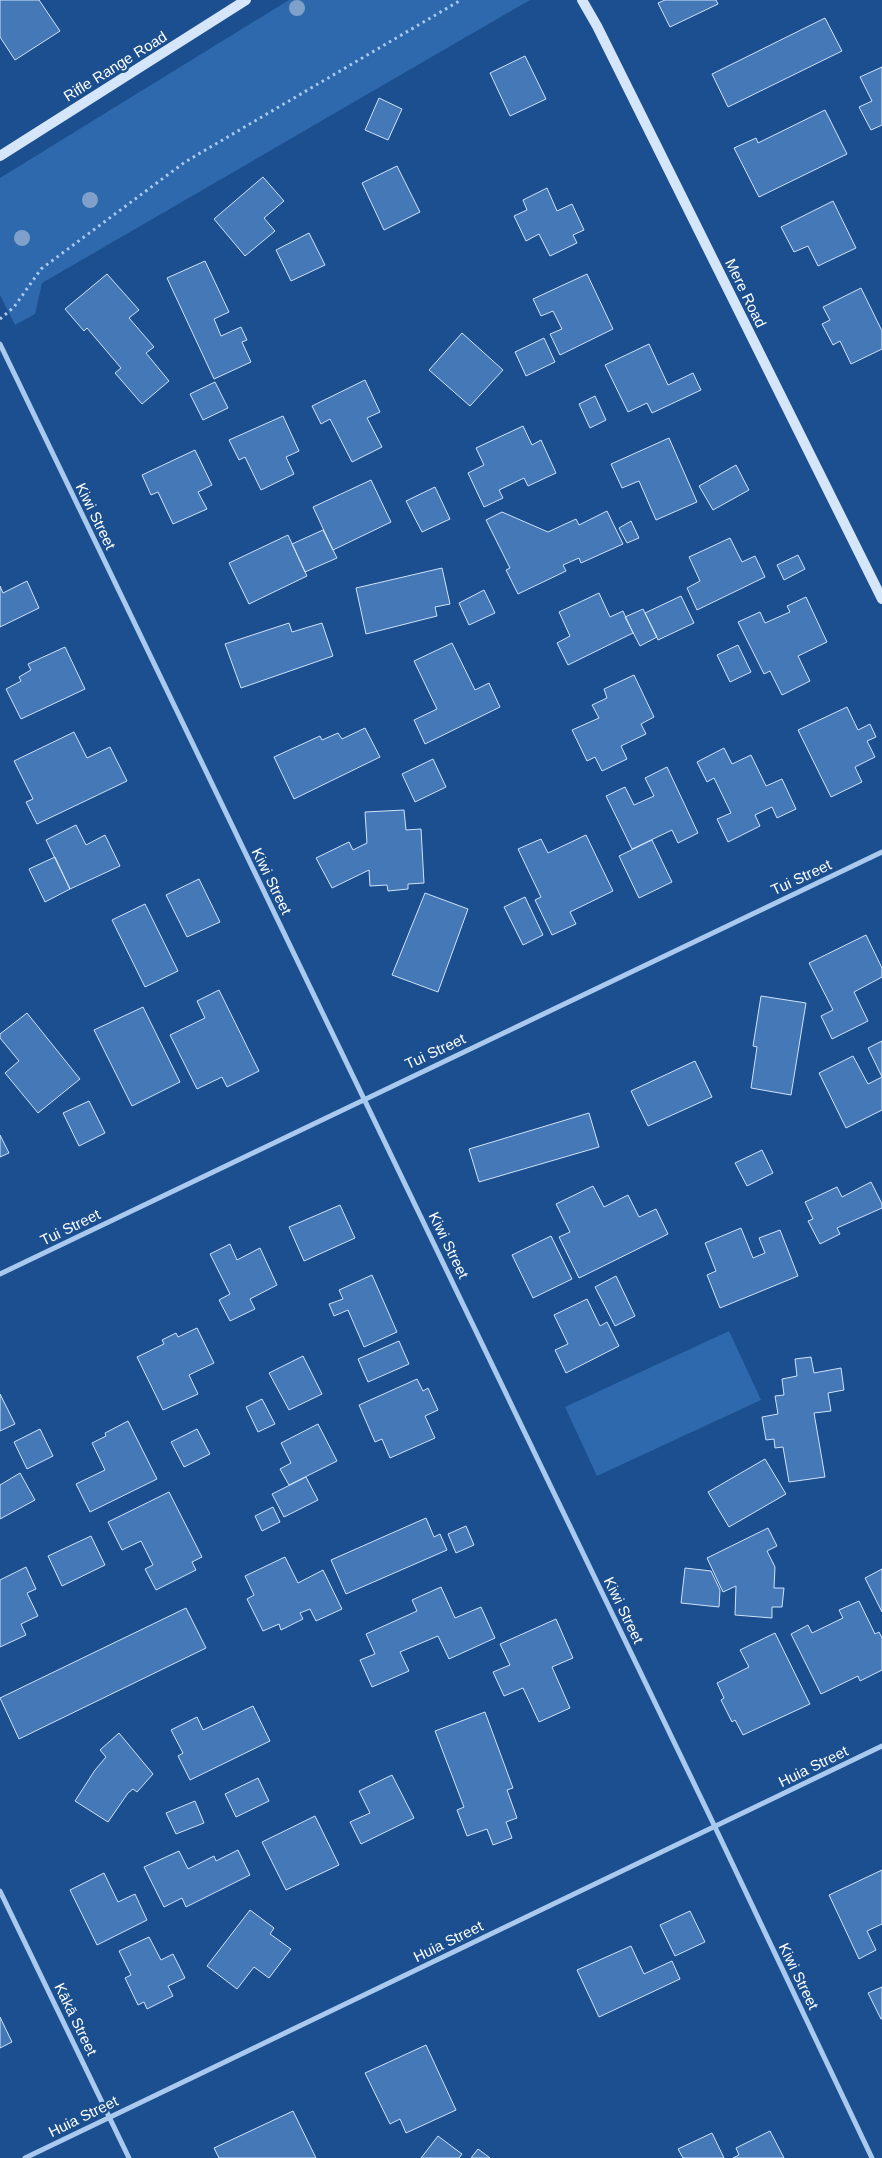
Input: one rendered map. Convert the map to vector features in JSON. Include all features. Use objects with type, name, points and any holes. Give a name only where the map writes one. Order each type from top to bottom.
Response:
[{"type":"street","name":"Rifle Range Road","points":[[0,156],[246,0]]},
{"type":"street","name":"Mere Road","points":[[582,0],[610,52],[882,599]]},
{"type":"street","name":"Kiwi Street","points":[[0,344],[715,1827],[872,2158]]},
{"type":"street","name":"Tui Street","points":[[0,1274],[882,852]]},
{"type":"street","name":"Huia Street","points":[[25,2158],[882,1746]]},
{"type":"street","name":"Kākā Street","points":[[0,1891],[129,2158]]},
{"type":"path","points":[[0,319],[14,307],[41,269],[186,162],[461,0]]},
{"type":"shaded area","points":[[289,0],[530,0],[42,283],[35,314],[15,325],[0,295],[0,178]]},
{"type":"shaded area","points":[[729,1331],[761,1400],[597,1476],[565,1407]]},
{"type":"building","points":[[0,0],[39,0],[60,31],[15,60],[0,37]]},
{"type":"building","points":[[665,0],[716,0],[718,4],[670,27],[658,3]]},
{"type":"building","points":[[825,18],[842,51],[728,107],[712,74]]},
{"type":"building","points":[[525,56],[546,99],[510,116],[490,73]]},
{"type":"building","points":[[882,67],[882,125],[871,130],[859,107],[872,101],[860,77]]},
{"type":"building","points":[[379,98],[402,109],[388,140],[365,130]]},
{"type":"building","points":[[825,110],[847,154],[759,197],[734,148],[756,138],[758,143]]},
{"type":"building","points":[[397,166],[420,212],[384,230],[362,183]]},
{"type":"building","points":[[263,177],[284,201],[264,218],[275,231],[245,256],[214,219]]},
{"type":"building","points":[[547,188],[557,211],[572,204],[584,230],[573,235],[577,243],[550,256],[539,234],[526,241],[514,216],[527,210],[523,200]]},
{"type":"building","points":[[833,201],[856,248],[818,266],[808,246],[794,252],[781,227]]},
{"type":"building","points":[[309,233],[325,265],[291,281],[276,250]]},
{"type":"building","points":[[205,261],[229,312],[214,319],[221,336],[241,327],[247,340],[242,342],[251,362],[214,379],[167,278]]},
{"type":"building","points":[[107,274],[139,310],[129,318],[154,347],[146,353],[169,381],[142,404],[115,373],[121,368],[87,328],[84,331],[65,309]]},
{"type":"building","points":[[587,274],[613,329],[560,355],[550,334],[562,329],[553,311],[541,316],[533,299]]},
{"type":"building","points":[[861,288],[882,331],[882,349],[851,364],[840,341],[833,345],[822,324],[830,320],[823,307]]},
{"type":"building","points":[[462,333],[503,370],[470,406],[429,370]]},
{"type":"building","points":[[544,338],[555,362],[526,376],[515,352]]},
{"type":"building","points":[[649,344],[668,385],[693,373],[701,390],[652,413],[647,403],[628,412],[605,365]]},
{"type":"building","points":[[365,380],[380,412],[367,418],[382,447],[352,462],[330,419],[321,424],[312,406]]},
{"type":"building","points":[[215,382],[228,408],[203,420],[190,394]]},
{"type":"building","points":[[595,396],[606,420],[590,428],[579,404]]},
{"type":"building","points":[[283,416],[299,451],[286,457],[294,474],[261,490],[245,457],[239,460],[229,440]]},
{"type":"building","points":[[523,426],[532,445],[541,440],[556,473],[528,486],[524,478],[499,490],[503,498],[484,507],[468,473],[484,465],[476,448]]},
{"type":"building","points":[[669,438],[697,502],[656,520],[639,481],[622,488],[611,464]]},
{"type":"building","points":[[195,450],[212,485],[198,492],[207,509],[173,524],[158,492],[151,495],[142,475]]},
{"type":"building","points":[[736,465],[749,490],[713,510],[699,486]]},
{"type":"building","points":[[371,480],[391,522],[333,550],[313,507]]},
{"type":"building","points":[[435,487],[450,519],[422,532],[406,501]]},
{"type":"building","points":[[607,511],[623,544],[581,563],[579,558],[563,565],[566,571],[518,594],[506,570],[510,568],[486,520],[502,512],[548,532],[576,519],[579,525]]},
{"type":"building","points":[[631,521],[639,538],[627,543],[619,528]]},
{"type":"building","points":[[323,530],[337,558],[305,572],[292,544]]},
{"type":"building","points":[[288,535],[307,576],[249,604],[229,563]]},
{"type":"building","points":[[730,538],[742,562],[755,556],[765,577],[697,610],[687,588],[700,581],[689,557]]},
{"type":"building","points":[[798,555],[805,569],[784,580],[777,565]]},
{"type":"building","points":[[442,568],[450,604],[435,607],[437,616],[366,634],[356,588]]},
{"type":"building","points":[[27,581],[39,608],[0,627],[0,586],[3,593]]},
{"type":"building","points":[[484,590],[495,613],[469,625],[459,603]]},
{"type":"building","points":[[599,593],[610,617],[623,611],[633,633],[568,665],[557,643],[570,636],[559,612]]},
{"type":"building","points":[[681,596],[694,623],[658,640],[645,613]]},
{"type":"building","points":[[806,597],[827,642],[798,656],[810,681],[782,695],[770,671],[764,674],[738,622],[760,612],[765,623],[790,612],[787,606]]},
{"type":"building","points":[[643,609],[657,637],[640,646],[625,617]]},
{"type":"building","points":[[289,623],[292,632],[322,623],[333,656],[241,688],[225,644]]},
{"type":"building","points":[[452,643],[475,690],[489,683],[500,707],[425,744],[414,720],[437,709],[414,661]]},
{"type":"building","points":[[738,645],[751,672],[730,682],[717,655]]},
{"type":"building","points":[[65,647],[85,689],[21,719],[6,689],[21,681],[19,677],[31,670],[28,664]]},
{"type":"building","points":[[634,675],[654,717],[641,724],[646,734],[621,746],[627,759],[602,771],[595,757],[587,761],[572,730],[599,718],[592,705],[607,698],[604,689]]},
{"type":"building","points":[[847,707],[858,730],[870,724],[876,737],[867,741],[875,757],[855,767],[862,782],[831,797],[798,730]]},
{"type":"building","points":[[365,728],[380,757],[294,799],[274,757],[320,736],[322,740],[338,733],[342,739]]},
{"type":"building","points":[[74,732],[87,758],[110,747],[127,781],[37,824],[26,802],[33,799],[14,761]]},
{"type":"building","points":[[724,748],[732,764],[751,755],[766,786],[782,779],[796,809],[777,818],[772,807],[755,815],[760,826],[728,842],[717,819],[731,813],[714,778],[707,782],[697,762]]},
{"type":"building","points":[[433,759],[446,787],[415,802],[402,774]]},
{"type":"building","points":[[667,767],[698,833],[678,843],[672,830],[632,849],[606,796],[625,787],[634,805],[654,796],[645,778]]},
{"type":"building","points":[[404,810],[406,830],[421,829],[424,883],[408,884],[408,889],[388,891],[387,885],[370,886],[369,870],[332,888],[316,858],[349,842],[353,850],[367,843],[365,812]]},
{"type":"building","points":[[76,825],[86,845],[105,835],[120,866],[70,889],[46,840]]},
{"type":"building","points":[[586,835],[613,891],[570,912],[576,924],[552,935],[535,900],[541,897],[518,849],[541,839],[548,853]]},
{"type":"building","points":[[652,840],[672,882],[639,898],[619,856]]},
{"type":"building","points":[[55,857],[70,889],[45,902],[29,869]]},
{"type":"building","points":[[199,879],[220,922],[187,937],[166,895]]},
{"type":"building","points":[[425,893],[468,909],[438,992],[392,975]]},
{"type":"building","points":[[525,897],[543,935],[523,945],[504,907]]},
{"type":"building","points":[[145,904],[178,971],[145,987],[112,920]]},
{"type":"building","points":[[866,935],[882,968],[882,977],[854,992],[868,1021],[832,1039],[821,1016],[833,1010],[809,963]]},
{"type":"building","points":[[219,990],[259,1071],[227,1087],[222,1077],[197,1089],[170,1035],[205,1018],[197,1001]]},
{"type":"building","points":[[761,996],[806,1003],[791,1095],[751,1088],[757,1047],[753,1046]]},
{"type":"building","points":[[143,1007],[180,1082],[132,1106],[94,1030]]},
{"type":"building","points":[[27,1013],[80,1079],[38,1113],[5,1073],[19,1061],[0,1038],[0,1034]]},
{"type":"building","points":[[882,1041],[882,1077],[868,1048]]},
{"type":"building","points":[[853,1056],[868,1084],[882,1077],[882,1110],[846,1128],[819,1073]]},
{"type":"building","points":[[695,1061],[712,1097],[648,1126],[631,1091]]},
{"type":"building","points":[[89,1101],[105,1133],[79,1146],[63,1113]]},
{"type":"building","points":[[589,1113],[599,1147],[479,1182],[469,1149]]},
{"type":"building","points":[[0,1135],[9,1153],[0,1157]]},
{"type":"building","points":[[762,1150],[773,1173],[747,1186],[735,1163]]},
{"type":"building","points":[[871,1182],[882,1204],[882,1208],[837,1228],[840,1234],[820,1244],[808,1221],[813,1219],[805,1202],[837,1187],[842,1197]]},
{"type":"building","points":[[593,1186],[604,1207],[628,1195],[639,1217],[656,1209],[668,1234],[579,1278],[559,1237],[570,1232],[556,1204]]},
{"type":"building","points":[[340,1205],[355,1238],[304,1261],[289,1227]]},
{"type":"building","points":[[741,1228],[753,1258],[765,1253],[759,1238],[780,1230],[798,1276],[720,1308],[707,1275],[716,1271],[705,1243]]},
{"type":"building","points":[[551,1236],[572,1279],[533,1298],[512,1255]]},
{"type":"building","points":[[230,1244],[237,1260],[260,1248],[277,1285],[250,1299],[255,1309],[230,1321],[219,1300],[230,1294],[210,1254]]},
{"type":"building","points":[[372,1275],[397,1332],[364,1347],[348,1310],[334,1316],[329,1304],[343,1299],[339,1290]]},
{"type":"building","points":[[616,1276],[635,1316],[615,1326],[595,1287]]},
{"type":"building","points":[[587,1299],[600,1326],[607,1322],[619,1346],[566,1373],[555,1350],[568,1344],[554,1315]]},
{"type":"building","points":[[197,1328],[214,1363],[189,1375],[198,1394],[163,1410],[137,1357],[164,1344],[162,1340],[176,1333],[178,1337]]},
{"type":"building","points":[[399,1341],[409,1364],[368,1382],[358,1359]]},
{"type":"building","points":[[303,1356],[322,1394],[289,1410],[269,1373]]},
{"type":"building","points":[[811,1357],[814,1373],[841,1368],[844,1390],[828,1393],[831,1411],[814,1413],[825,1477],[789,1482],[783,1447],[775,1448],[774,1439],[766,1440],[762,1417],[778,1414],[775,1396],[784,1395],[782,1379],[797,1376],[795,1359]]},
{"type":"building","points":[[417,1379],[423,1391],[428,1388],[438,1410],[425,1416],[435,1438],[390,1458],[382,1439],[375,1442],[359,1405]]},
{"type":"building","points":[[0,1394],[15,1424],[0,1431]]},
{"type":"building","points":[[262,1399],[275,1424],[258,1432],[246,1407]]},
{"type":"building","points":[[128,1421],[157,1479],[90,1512],[76,1484],[105,1470],[92,1443],[106,1436],[105,1433]]},
{"type":"building","points":[[318,1424],[337,1461],[289,1485],[280,1469],[291,1463],[281,1443]]},
{"type":"building","points":[[40,1429],[53,1456],[27,1469],[14,1442]]},
{"type":"building","points":[[197,1429],[210,1454],[184,1467],[171,1442]]},
{"type":"building","points":[[765,1459],[786,1494],[729,1527],[708,1492]]},
{"type":"building","points":[[20,1473],[35,1500],[0,1519],[0,1485]]},
{"type":"building","points":[[306,1477],[318,1500],[284,1517],[272,1494]]},
{"type":"building","points":[[169,1492],[202,1557],[192,1562],[196,1570],[156,1590],[145,1569],[153,1565],[141,1541],[122,1550],[108,1522]]},
{"type":"building","points":[[273,1507],[280,1522],[262,1531],[255,1516]]},
{"type":"building","points":[[426,1518],[434,1537],[440,1534],[447,1550],[346,1594],[331,1560]]},
{"type":"building","points":[[466,1526],[474,1545],[456,1553],[448,1534]]},
{"type":"building","points":[[768,1528],[777,1546],[767,1551],[775,1567],[774,1588],[784,1588],[782,1607],[772,1607],[772,1618],[735,1615],[736,1586],[723,1592],[707,1558]]},
{"type":"building","points":[[91,1536],[105,1565],[62,1586],[48,1556]]},
{"type":"building","points":[[285,1557],[298,1583],[323,1570],[342,1609],[316,1621],[310,1609],[300,1613],[303,1619],[281,1630],[279,1624],[263,1631],[247,1599],[254,1595],[245,1576]]},
{"type":"building","points":[[26,1567],[36,1589],[27,1593],[38,1616],[21,1624],[26,1635],[0,1647],[0,1580]]},
{"type":"building","points":[[685,1568],[711,1571],[720,1590],[719,1607],[681,1603]]},
{"type":"building","points":[[882,1569],[882,1612],[865,1578]]},
{"type":"building","points":[[441,1587],[455,1618],[481,1607],[495,1638],[449,1659],[438,1636],[400,1652],[409,1671],[372,1687],[360,1660],[375,1654],[366,1634],[417,1611],[412,1600]]},
{"type":"building","points":[[859,1601],[875,1634],[879,1632],[882,1638],[882,1670],[860,1681],[858,1676],[821,1694],[791,1634],[808,1625],[812,1633],[843,1618],[839,1610]]},
{"type":"building","points":[[186,1608],[206,1648],[19,1739],[0,1698]]},
{"type":"building","points":[[556,1619],[573,1658],[552,1667],[570,1708],[539,1722],[523,1688],[504,1696],[493,1672],[510,1665],[500,1644]]},
{"type":"building","points":[[775,1633],[810,1704],[743,1735],[735,1720],[732,1722],[721,1700],[724,1698],[717,1683],[749,1667],[740,1650]]},
{"type":"building","points":[[253,1706],[270,1741],[190,1780],[178,1756],[183,1753],[171,1730],[197,1717],[203,1730]]},
{"type":"building","points":[[485,1712],[513,1788],[507,1790],[517,1818],[506,1822],[512,1838],[493,1845],[487,1829],[467,1836],[457,1810],[464,1807],[435,1731]]},
{"type":"building","points":[[119,1733],[153,1774],[137,1792],[133,1789],[128,1793],[108,1822],[75,1801],[95,1770],[106,1757],[100,1750]]},
{"type":"building","points":[[392,1775],[414,1818],[361,1844],[350,1822],[370,1813],[359,1791]]},
{"type":"building","points":[[258,1778],[269,1801],[236,1817],[225,1794]]},
{"type":"building","points":[[195,1801],[204,1823],[176,1834],[166,1813]]},
{"type":"building","points":[[315,1816],[339,1865],[286,1890],[262,1842]]},
{"type":"building","points":[[238,1850],[250,1875],[186,1907],[182,1898],[164,1907],[144,1867],[179,1851],[188,1869],[214,1856],[216,1861]]},
{"type":"building","points":[[882,1870],[882,1924],[867,1931],[876,1950],[859,1959],[829,1895]]},
{"type":"building","points":[[104,1873],[118,1902],[135,1894],[147,1920],[97,1945],[70,1890]]},
{"type":"building","points":[[250,1910],[274,1928],[270,1934],[291,1949],[269,1978],[254,1967],[237,1989],[207,1966]]},
{"type":"building","points":[[690,1911],[705,1942],[675,1956],[660,1925]]},
{"type":"building","points":[[149,1937],[161,1960],[173,1954],[185,1978],[168,1986],[173,1996],[147,2009],[144,2002],[138,2005],[125,1978],[131,1975],[119,1951]]},
{"type":"building","points":[[631,1946],[644,1974],[672,1961],[680,1979],[599,2017],[577,1970]]},
{"type":"building","points":[[882,1987],[882,2019],[881,2019],[868,1993]]},
{"type":"building","points":[[0,2017],[12,2042],[0,2048]]},
{"type":"building","points":[[426,2045],[456,2110],[406,2133],[400,2119],[390,2124],[365,2073]]},
{"type":"building","points":[[293,2111],[316,2158],[219,2158],[214,2148]]},
{"type":"building","points":[[770,2131],[784,2158],[733,2158],[739,2155],[736,2148]]},
{"type":"building","points":[[712,2133],[724,2158],[683,2158],[678,2149]]},
{"type":"building","points":[[438,2136],[462,2154],[459,2158],[421,2158]]},
{"type":"building","points":[[478,2149],[490,2158],[471,2158]]}]
